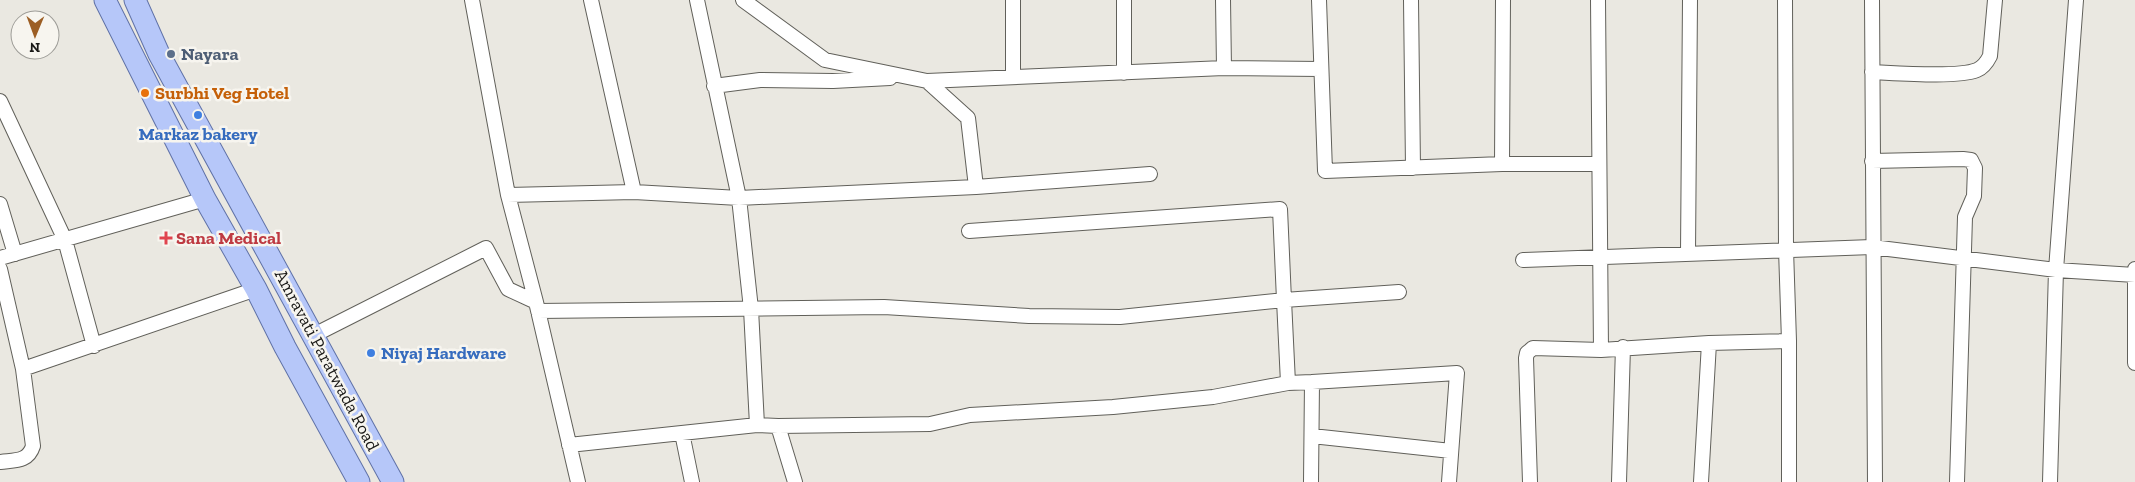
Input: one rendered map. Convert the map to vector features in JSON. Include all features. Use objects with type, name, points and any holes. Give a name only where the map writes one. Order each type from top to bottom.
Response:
[{"type":"main road","name":"Amravati Paratwada Road","points":[[105,0],[205,199],[256,289],[285,347],[359,482]]},
{"type":"main road","name":"Amravati Paratwada Road","points":[[135,0],[159,54],[393,482]]},
{"type":"street","points":[[472,0],[508,195],[537,306],[578,482]]},
{"type":"street","points":[[591,0],[634,192]]},
{"type":"street","points":[[697,0],[739,198],[751,309],[757,425]]},
{"type":"street","points":[[742,0],[825,60],[927,81],[1224,68],[1321,69]]},
{"type":"street","points":[[1013,0],[1013,78]]},
{"type":"street","points":[[1124,0],[1124,73]]},
{"type":"street","points":[[1223,0],[1224,68]]},
{"type":"street","points":[[1319,0],[1325,172],[1502,164],[1599,164]]},
{"type":"street","points":[[1411,0],[1413,168]]},
{"type":"street","points":[[1502,164],[1503,0]]},
{"type":"street","points":[[1598,0],[1601,350]]},
{"type":"street","points":[[1688,253],[1690,0]]},
{"type":"street","points":[[1785,0],[1789,482]]},
{"type":"street","points":[[1872,0],[1872,247],[1875,482]]},
{"type":"street","points":[[1872,72],[1961,74],[1980,69],[1987,63],[1990,56],[1995,0]]},
{"type":"street","points":[[2050,482],[2056,270],[2076,0]]},
{"type":"street","points":[[714,86],[760,80],[865,80],[903,77]]},
{"type":"street","points":[[927,81],[968,118],[976,186]]},
{"type":"street","points":[[0,101],[65,240],[94,346]]},
{"type":"street","points":[[1872,161],[1971,160],[1975,168],[1974,196],[1965,213],[1957,482]]},
{"type":"street","points":[[508,195],[634,192],[739,198],[976,186],[1150,174]]},
{"type":"street","points":[[0,258],[205,199]]},
{"type":"street","points":[[0,204],[15,254]]},
{"type":"street","points":[[969,230],[1280,210],[1288,383]]},
{"type":"street","points":[[1523,260],[1872,247],[2056,270],[2135,275]]},
{"type":"street","points":[[314,335],[486,248],[508,289],[537,306],[751,309],[884,307],[1028,316],[1120,317],[1284,300],[1399,292]]},
{"type":"street","points":[[0,269],[23,370],[33,446],[30,454],[24,459],[0,462]]},
{"type":"street","points":[[2135,269],[2135,363]]},
{"type":"street","points":[[23,370],[256,289]]},
{"type":"street","points":[[1530,482],[1526,365],[1528,353],[1533,348],[1601,350],[1623,347],[1789,341]]},
{"type":"street","points":[[1701,482],[1709,343]]},
{"type":"street","points":[[1619,482],[1623,347]]},
{"type":"street","points":[[569,445],[757,425],[930,424],[970,415],[1113,407],[1213,397],[1288,383],[1458,373],[1449,482]]},
{"type":"street","points":[[1311,482],[1312,382]]},
{"type":"street","points":[[778,426],[795,482]]},
{"type":"street","points":[[682,433],[692,482]]},
{"type":"street","points":[[1312,436],[1451,450]]},
{"type":"place","name":"Nayara","points":[[171,54]]},
{"type":"place","name":"Surbhi Veg Hotel","points":[[145,93]]},
{"type":"place","name":"Markaz bakery","points":[[198,115]]},
{"type":"place","name":"Sana Medical","points":[[166,238]]},
{"type":"place","name":"Niyaj Hardware","points":[[371,353]]}]
